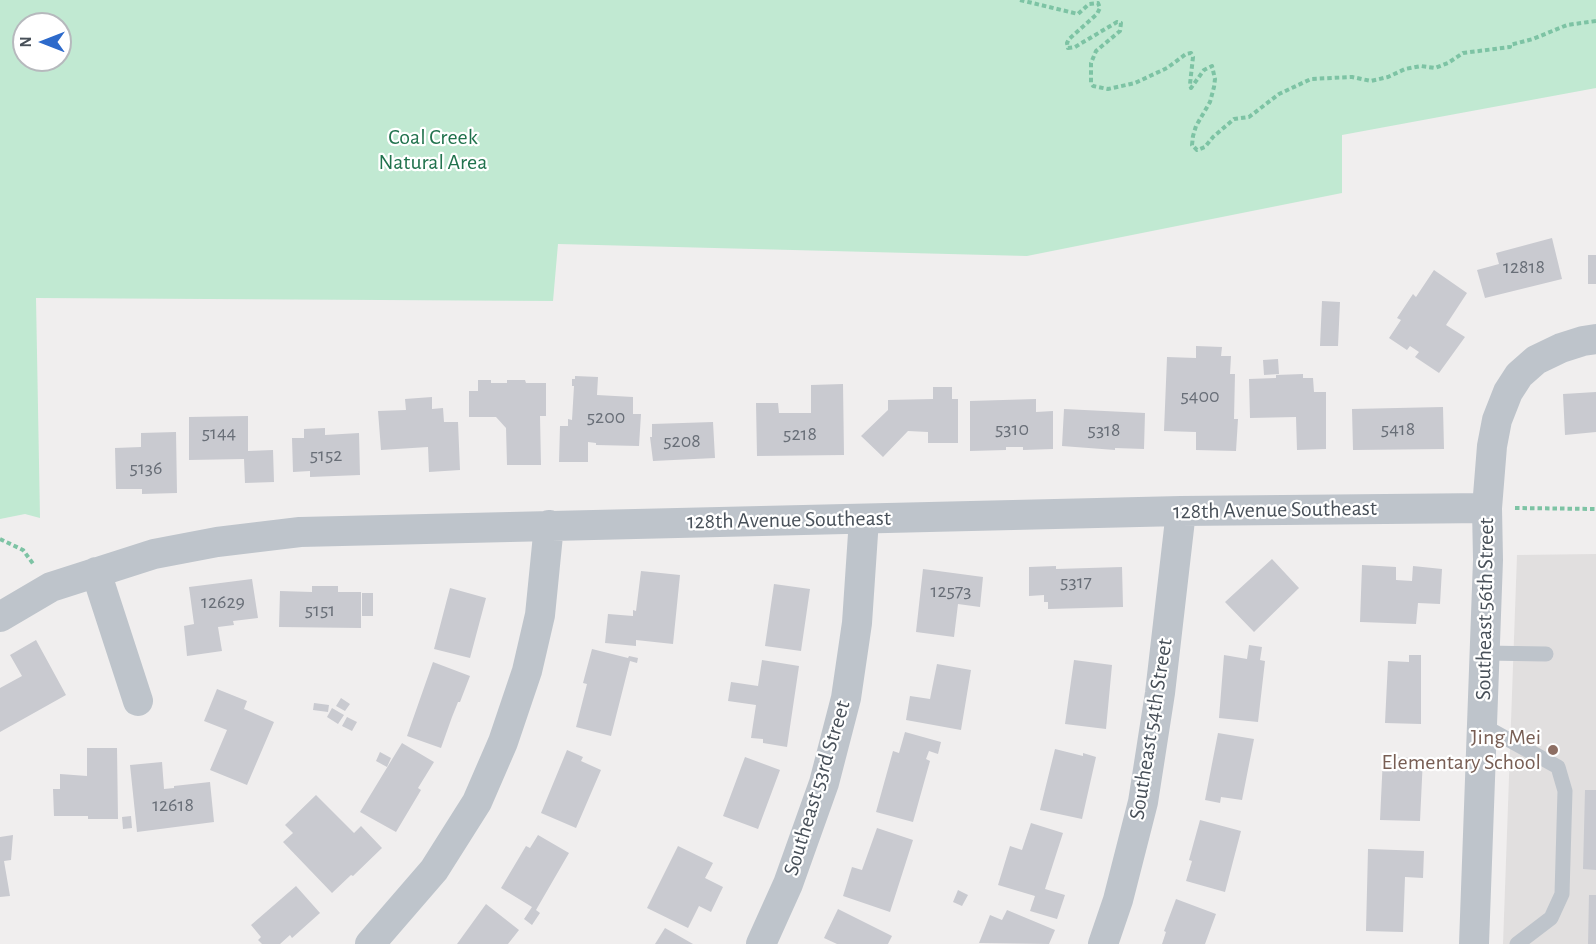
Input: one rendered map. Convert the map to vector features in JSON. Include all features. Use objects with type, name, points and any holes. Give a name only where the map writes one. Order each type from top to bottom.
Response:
[{"type":"street","name":"Southeast 56th Street","points":[[1474,944],[1488,560],[1487,508],[1492,446],[1497,420],[1508,392],[1519,375],[1536,360],[1561,348],[1596,339]]},
{"type":"street","name":"128th Avenue Southeast","points":[[0,617],[51,587],[154,554],[217,542],[300,532],[1181,511],[1487,508]]},
{"type":"street","name":"Southeast 54th Street","points":[[1103,944],[1118,900],[1143,802],[1160,693],[1181,511]]},
{"type":"street","name":"Southeast 53rd Street","points":[[761,944],[788,884],[820,794],[846,698],[857,623],[864,519]]},
{"type":"street","points":[[370,944],[434,870],[477,802],[499,752],[526,671],[540,615],[549,525]]},
{"type":"street","points":[[96,572],[138,701]]},
{"type":"lane","points":[[1485,653],[1546,654]]},
{"type":"lane","points":[[1482,725],[1558,767],[1565,791],[1562,894],[1551,918],[1517,944]]},
{"type":"path","points":[[1020,0],[1078,14],[1089,4],[1098,3],[1100,8],[1097,14],[1069,39],[1068,48],[1075,47],[1117,22],[1121,23],[1120,31],[1096,51],[1091,63],[1093,86],[1108,89],[1135,83],[1167,68],[1186,54],[1191,53],[1193,57],[1191,88],[1204,70],[1212,66],[1214,87],[1210,102],[1193,136],[1192,145],[1197,150],[1205,147],[1234,119],[1249,117],[1279,93],[1311,79],[1352,77],[1371,81],[1388,77],[1405,69],[1421,66],[1434,68],[1448,63],[1463,53],[1510,46],[1568,25],[1596,21]]},
{"type":"path","points":[[1487,508],[1596,509]]},
{"type":"path","points":[[0,539],[23,550],[51,587]]},
{"type":"shaded area","name":"Jing Mei Elementary School","points":[[1596,554],[1596,944],[1503,944],[1517,555]]},
{"type":"green space","name":"Coal Creek Natural Area","points":[[0,0],[1596,0],[1596,88],[1342,135],[1342,193],[1027,256],[558,244],[553,301],[36,298],[40,518],[25,514],[0,519]]},
{"type":"building","points":[[1552,238],[1562,279],[1485,298],[1477,270],[1499,264],[1496,253]]},
{"type":"building","points":[[1588,255],[1596,255],[1596,284],[1588,284]]},
{"type":"building","points":[[1434,270],[1467,293],[1446,325],[1465,337],[1439,373],[1415,357],[1419,352],[1410,346],[1407,350],[1389,338],[1401,320],[1397,318],[1413,294],[1416,297]]},
{"type":"building","points":[[1322,301],[1340,302],[1338,346],[1320,346]]},
{"type":"building","points":[[1196,346],[1222,347],[1221,356],[1231,356],[1230,374],[1235,374],[1234,419],[1238,419],[1236,451],[1196,450],[1196,432],[1164,431],[1167,357],[1196,358]]},
{"type":"building","points":[[1278,359],[1279,374],[1264,375],[1263,360]]},
{"type":"building","points":[[1303,374],[1303,378],[1313,378],[1314,392],[1326,392],[1326,449],[1297,450],[1296,417],[1250,418],[1249,379]]},
{"type":"building","points":[[575,376],[598,377],[597,395],[633,397],[633,414],[641,414],[639,446],[596,445],[596,443],[588,442],[588,462],[559,462],[560,426],[568,426],[568,419],[572,420],[574,386],[572,386],[572,379],[575,379]]},
{"type":"building","points":[[478,380],[491,380],[491,383],[525,380],[526,383],[546,383],[546,416],[540,416],[541,465],[507,465],[506,428],[496,417],[469,417],[469,391],[478,391]]},
{"type":"building","points":[[843,384],[844,455],[757,456],[756,403],[778,403],[779,413],[811,413],[811,385]]},
{"type":"building","points":[[933,387],[952,387],[952,399],[958,399],[958,443],[928,443],[928,432],[908,431],[883,457],[861,436],[888,410],[888,400],[933,399]]},
{"type":"building","points":[[1596,392],[1596,432],[1565,435],[1563,394]]},
{"type":"building","points":[[432,397],[432,409],[443,408],[444,422],[458,422],[460,470],[429,472],[428,447],[381,450],[378,411],[406,410],[405,399]]},
{"type":"building","points":[[1036,399],[1036,412],[1053,411],[1053,449],[1023,450],[1023,447],[1006,447],[1006,450],[970,451],[970,401]]},
{"type":"building","points":[[1443,407],[1444,449],[1353,450],[1352,409]]},
{"type":"building","points":[[1064,409],[1145,413],[1144,449],[1115,448],[1115,450],[1062,446]]},
{"type":"building","points":[[248,416],[248,451],[273,450],[274,482],[245,483],[244,459],[189,460],[189,417]]},
{"type":"building","points":[[713,422],[715,458],[653,461],[650,437],[652,437],[652,424]]},
{"type":"building","points":[[325,428],[325,435],[359,433],[360,475],[310,477],[310,471],[293,472],[292,438],[304,438],[304,429]]},
{"type":"building","points":[[176,432],[177,493],[142,494],[142,489],[116,489],[115,448],[141,447],[141,433]]},
{"type":"building","points":[[1272,559],[1299,588],[1254,632],[1225,602]]},
{"type":"building","points":[[1362,565],[1396,567],[1396,580],[1412,581],[1413,566],[1442,569],[1440,604],[1418,603],[1416,624],[1360,622]]},
{"type":"building","points":[[1056,566],[1056,569],[1122,567],[1123,607],[1048,609],[1048,602],[1044,602],[1044,595],[1029,596],[1029,567]]},
{"type":"building","points":[[923,569],[983,577],[980,607],[958,604],[954,637],[916,632]]},
{"type":"building","points":[[641,571],[680,575],[673,644],[636,640],[636,646],[605,643],[608,614],[633,616],[633,610],[636,611]]},
{"type":"building","points":[[252,579],[258,618],[233,621],[234,625],[218,627],[222,651],[187,656],[184,626],[194,624],[189,587]]},
{"type":"building","points":[[774,584],[810,589],[801,651],[765,646]]},
{"type":"building","points":[[312,586],[338,586],[338,592],[361,592],[361,628],[279,627],[280,591],[312,592]]},
{"type":"building","points":[[450,588],[486,598],[470,658],[434,649]]},
{"type":"building","points":[[362,593],[373,593],[373,616],[362,616]]},
{"type":"building","points":[[36,640],[66,695],[0,732],[0,688],[22,676],[10,655]]},
{"type":"building","points":[[1249,645],[1262,647],[1260,660],[1265,661],[1258,722],[1219,718],[1224,655],[1247,659]]},
{"type":"building","points":[[592,649],[628,658],[629,656],[638,658],[637,663],[630,661],[611,736],[576,727],[587,684],[583,683]]},
{"type":"building","points":[[1409,655],[1421,655],[1421,724],[1385,723],[1388,661],[1409,662]]},
{"type":"building","points":[[762,660],[799,666],[787,747],[763,743],[763,739],[751,738],[756,705],[728,701],[731,682],[758,686]]},
{"type":"building","points":[[1074,660],[1112,665],[1106,729],[1065,724]]},
{"type":"building","points":[[433,662],[470,676],[441,748],[407,736]]},
{"type":"building","points":[[937,664],[971,670],[961,730],[906,720],[910,696],[930,699]]},
{"type":"building","points":[[217,689],[247,701],[244,709],[274,722],[247,785],[210,770],[227,730],[204,721]]},
{"type":"building","points":[[341,698],[350,704],[345,711],[336,706]]},
{"type":"building","points":[[314,703],[329,705],[328,712],[313,710]]},
{"type":"building","points":[[332,708],[344,715],[338,724],[327,717]]},
{"type":"building","points":[[347,717],[357,722],[352,731],[342,726]]},
{"type":"building","points":[[905,732],[941,742],[938,754],[929,751],[926,759],[930,761],[913,822],[876,812],[893,751],[899,753]]},
{"type":"building","points":[[1218,733],[1254,739],[1242,800],[1221,797],[1220,803],[1205,800]]},
{"type":"building","points":[[402,743],[434,762],[418,788],[421,790],[396,832],[360,812]]},
{"type":"building","points":[[87,748],[117,748],[118,819],[54,816],[53,789],[60,789],[60,774],[87,776]]},
{"type":"building","points":[[1055,749],[1096,757],[1082,819],[1040,810]]},
{"type":"building","points":[[567,750],[583,757],[581,761],[601,770],[576,828],[541,813]]},
{"type":"building","points":[[380,752],[391,758],[387,767],[376,761]]},
{"type":"building","points":[[745,757],[780,770],[758,829],[723,816]]},
{"type":"building","points":[[1383,757],[1423,758],[1420,821],[1380,820]]},
{"type":"building","points":[[162,762],[164,789],[210,782],[214,822],[137,832],[130,765]]},
{"type":"building","points":[[1585,790],[1596,790],[1596,870],[1583,869]]},
{"type":"building","points":[[316,795],[354,833],[361,826],[382,848],[332,893],[283,842],[293,833],[285,825]]},
{"type":"building","points":[[131,816],[132,828],[123,829],[122,817]]},
{"type":"building","points":[[1200,820],[1241,831],[1225,892],[1186,881]]},
{"type":"building","points":[[1031,823],[1063,833],[1045,889],[1065,895],[1057,919],[1030,911],[1035,896],[998,885],[1010,846],[1022,850]]},
{"type":"building","points":[[877,828],[913,840],[890,912],[843,896],[852,867],[862,870]]},
{"type":"building","points":[[13,835],[11,860],[4,861],[10,896],[0,897],[0,837]]},
{"type":"building","points":[[538,835],[569,853],[536,910],[540,913],[532,925],[524,919],[532,907],[501,888],[526,846],[530,848]]},
{"type":"building","points":[[678,846],[713,863],[705,878],[723,887],[711,912],[699,906],[688,928],[647,908]]},
{"type":"building","points":[[1368,849],[1424,851],[1423,878],[1405,877],[1403,932],[1366,931]]},
{"type":"building","points":[[296,886],[320,913],[292,938],[290,935],[280,944],[262,944],[258,940],[261,937],[251,925]]},
{"type":"building","points":[[958,890],[968,895],[962,906],[953,902]]},
{"type":"building","points":[[1589,895],[1596,895],[1596,944],[1588,944]]},
{"type":"building","points":[[1176,899],[1216,914],[1205,944],[1162,944],[1166,932],[1164,931]]},
{"type":"building","points":[[486,904],[519,930],[508,944],[457,944]]},
{"type":"building","points":[[838,909],[892,936],[888,944],[837,944],[824,938]]},
{"type":"building","points":[[1007,910],[1055,930],[1049,944],[979,943],[990,915],[1002,920]]},
{"type":"building","points":[[665,928],[693,944],[655,944]]},
{"type":"place","name":"Jing Mei Elementary School","points":[[1553,750]]}]
